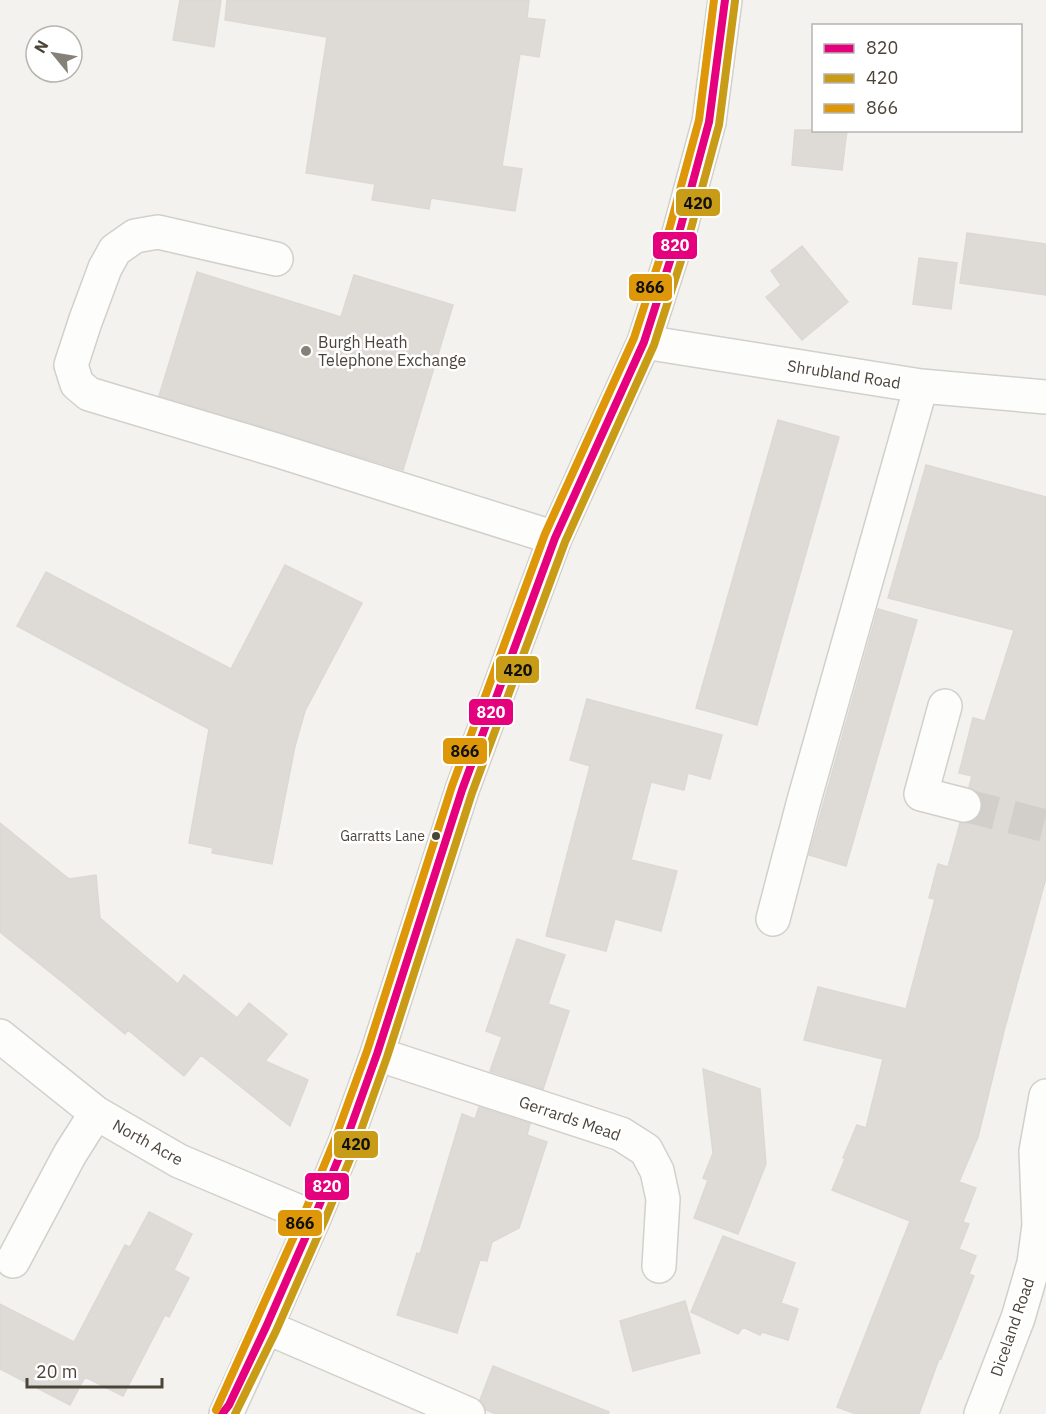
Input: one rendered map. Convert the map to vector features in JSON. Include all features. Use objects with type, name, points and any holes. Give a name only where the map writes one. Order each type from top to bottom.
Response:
[{"type":"street","points":[[226,1411],[266,1328],[345,1143],[377,1054],[462,790],[555,538],[644,342],[679,233],[709,122],[725,0]]},
{"type":"street","points":[[276,259],[158,232],[135,236],[115,250],[105,268],[71,365],[77,384],[89,394],[287,453],[555,538]]},
{"type":"street","name":"Shrubland Road","points":[[644,342],[921,386],[1046,397]]},
{"type":"street","points":[[772,919],[921,386]]},
{"type":"street","points":[[945,706],[921,794],[964,805]]},
{"type":"street","name":"North Acre","points":[[0,1036],[96,1113],[179,1161],[314,1218]]},
{"type":"street","name":"Gerrards Mead","points":[[377,1054],[621,1134],[646,1150],[657,1171],[663,1199],[659,1266]]},
{"type":"street","name":"Diceland Road","points":[[981,1414],[1018,1318],[1034,1263],[1039,1225],[1036,1151],[1046,1096]]},
{"type":"street","points":[[13,1261],[70,1154],[96,1113]]},
{"type":"street","points":[[266,1328],[468,1414]]},
{"type":"building","points":[[180,0],[221,0],[214,47],[173,40]]},
{"type":"building","points":[[227,0],[529,0],[527,18],[545,20],[539,57],[520,54],[502,166],[522,169],[515,211],[431,198],[429,209],[372,200],[375,184],[306,173],[327,37],[225,20]]},
{"type":"building","points":[[795,130],[847,132],[842,170],[792,165]]},
{"type":"building","points":[[967,233],[1046,244],[1046,295],[960,283]]},
{"type":"building","points":[[802,246],[848,302],[802,340],[766,297],[781,285],[771,271]]},
{"type":"building","points":[[919,258],[957,263],[951,309],[913,304]]},
{"type":"building","name":"Burgh Heath Telephone Exchange","points":[[197,272],[341,317],[354,275],[453,305],[403,470],[159,396]]},
{"type":"building","points":[[778,420],[839,437],[757,725],[696,708]]},
{"type":"building","points":[[926,465],[1046,497],[1046,878],[978,1137],[959,1182],[976,1188],[963,1222],[969,1224],[959,1249],[976,1256],[969,1274],[974,1276],[919,1414],[856,1414],[837,1407],[910,1221],[832,1190],[857,1125],[866,1128],[883,1059],[804,1040],[818,987],[906,1009],[935,899],[929,898],[938,864],[948,867],[960,823],[970,823],[982,810],[982,799],[977,791],[969,787],[972,776],[959,773],[973,718],[985,721],[1014,630],[888,598]]},
{"type":"building","points":[[285,565],[362,603],[305,711],[295,746],[272,864],[212,853],[213,848],[189,843],[209,729],[17,626],[46,572],[231,669]]},
{"type":"building","points":[[878,609],[917,620],[846,866],[809,855]]},
{"type":"building","points":[[587,699],[722,735],[710,779],[688,773],[684,790],[651,782],[631,860],[677,871],[661,931],[615,919],[606,951],[546,936],[590,766],[570,760]]},
{"type":"building","points":[[0,823],[69,879],[96,875],[100,918],[178,984],[184,975],[237,1018],[249,1003],[287,1034],[265,1061],[308,1080],[290,1126],[201,1055],[184,1076],[128,1030],[125,1034],[0,932]]},
{"type":"building","points":[[517,939],[565,955],[548,1004],[569,1011],[543,1089],[490,1071],[502,1037],[486,1031]]},
{"type":"building","points":[[703,1069],[760,1089],[766,1164],[738,1234],[694,1218],[708,1180],[703,1178],[713,1153]]},
{"type":"building","points":[[479,1107],[530,1124],[527,1135],[547,1142],[519,1228],[492,1242],[487,1261],[480,1260],[457,1333],[397,1315],[417,1253],[420,1254],[462,1114],[475,1119]]},
{"type":"building","points":[[149,1212],[192,1234],[174,1270],[189,1278],[169,1317],[165,1315],[123,1396],[85,1377],[70,1405],[0,1369],[0,1304],[74,1342],[125,1245],[130,1247]]},
{"type":"building","points":[[723,1236],[795,1263],[781,1303],[798,1309],[788,1340],[762,1332],[760,1335],[743,1327],[738,1334],[691,1312]]},
{"type":"building","points":[[685,1301],[700,1353],[633,1371],[620,1321]]},
{"type":"building","points":[[493,1366],[609,1412],[608,1414],[496,1414],[486,1410],[480,1400]]},
{"type":"tunnel","points":[[964,805],[1046,826]]},
{"type":"transit line","name":"866","points":[[216,1410],[335,1139],[367,1051],[452,786],[545,534],[634,338],[669,230],[699,120],[714,0]]},
{"type":"transit line","name":"820","points":[[222,1414],[229,1405],[266,1327],[345,1143],[377,1054],[462,790],[555,538],[644,342],[679,233],[709,122],[725,0]]},
{"type":"transit line","name":"420","points":[[235,1414],[276,1331],[355,1147],[387,1057],[472,793],[565,542],[654,345],[689,236],[719,125],[735,1]]},
{"type":"place","name":"Burgh Heath Telephone Exchange","points":[[306,351]]},
{"type":"place","name":"Garratts Lane","points":[[436,836]]}]
